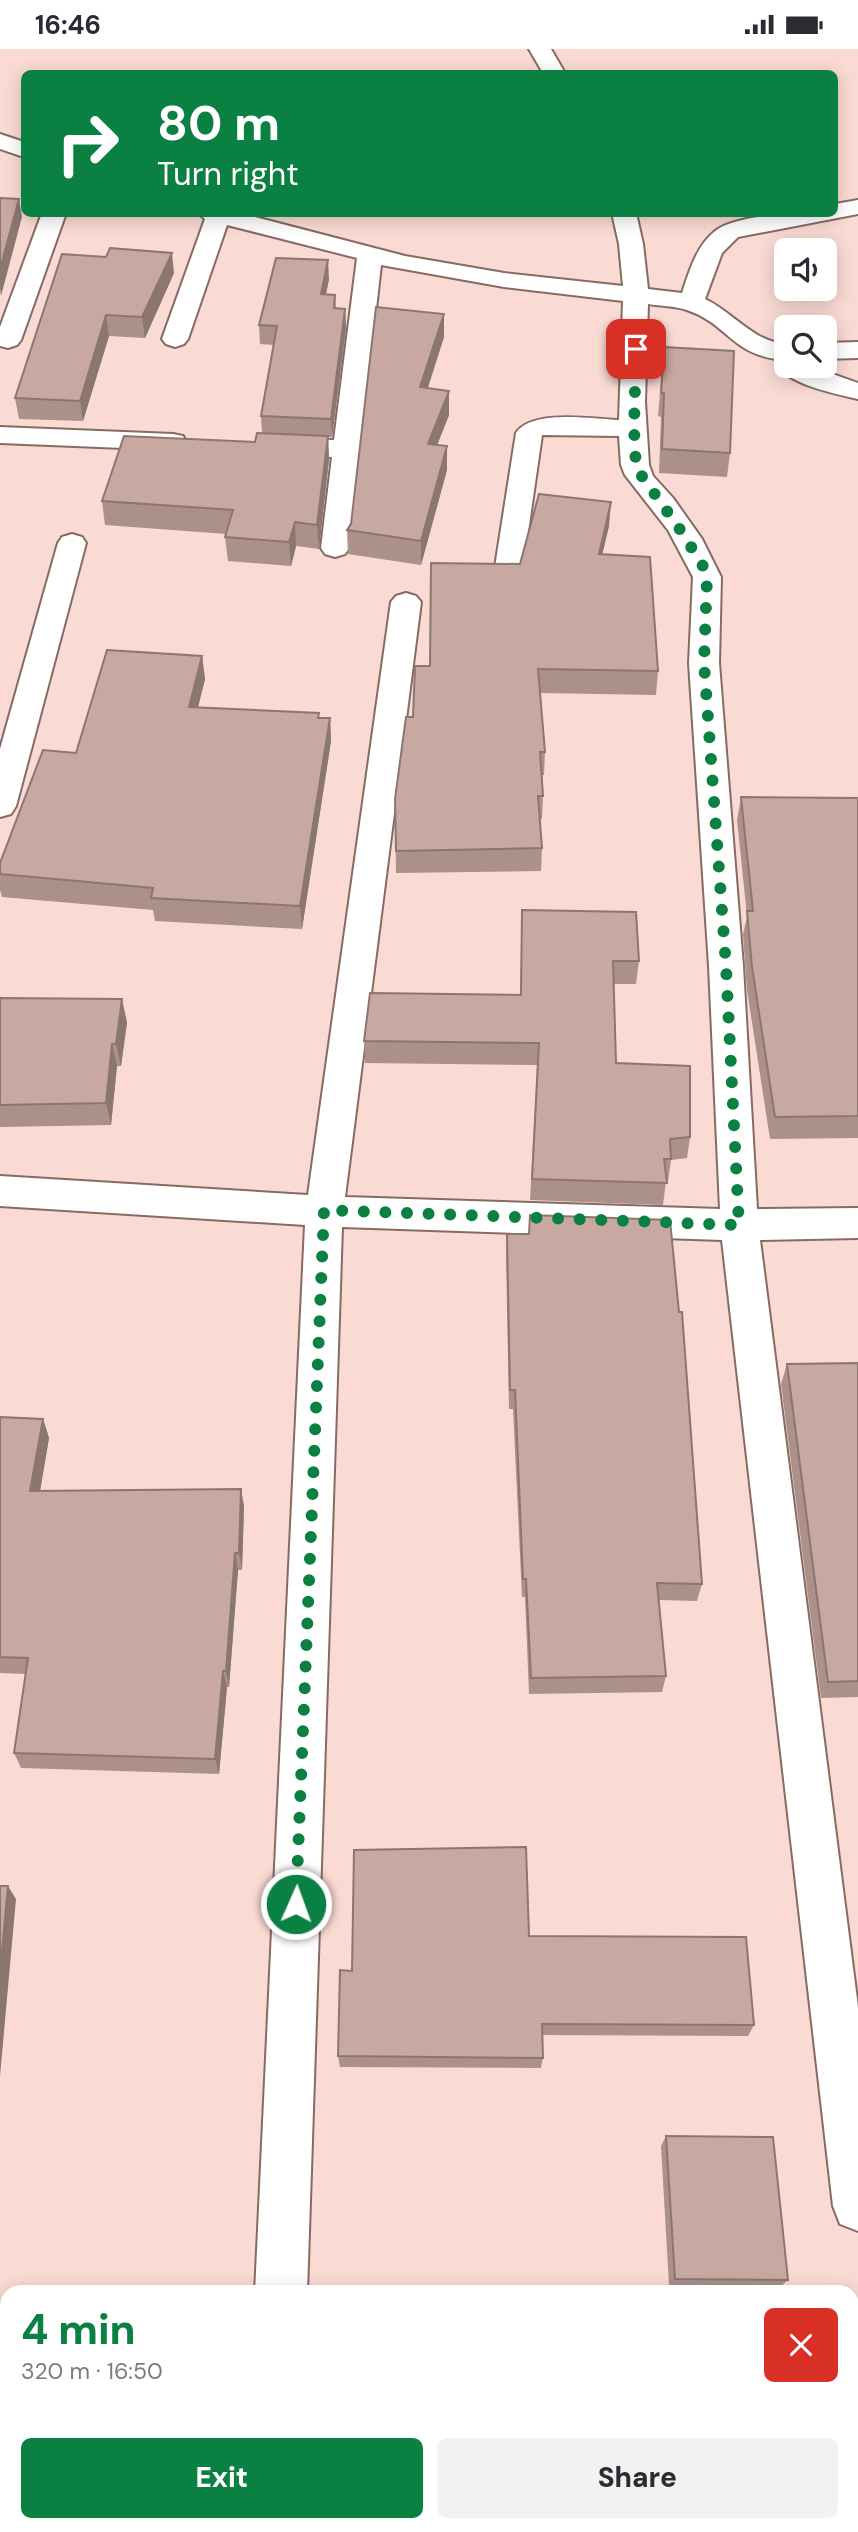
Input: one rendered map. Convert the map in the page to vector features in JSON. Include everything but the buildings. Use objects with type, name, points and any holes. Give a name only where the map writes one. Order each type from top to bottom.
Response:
[{"type":"street","points":[[540,49],[552,70]]},
{"type":"street","points":[[0,141],[21,149]]},
{"type":"street","points":[[838,210],[858,207]]},
{"type":"street","points":[[8,340],[53,217]]},
{"type":"street","points":[[175,339],[213,217]]},
{"type":"street","points":[[222,217],[370,255],[504,280],[691,302],[717,315],[743,340],[774,353]]},
{"type":"street","points":[[625,217],[632,239],[637,295],[634,428],[636,468],[702,564],[707,577],[704,663],[726,966],[739,1225],[858,2206]]},
{"type":"street","points":[[691,302],[712,246],[720,237],[730,231],[802,217]]},
{"type":"street","points":[[335,548],[370,255]]},
{"type":"street","points":[[837,351],[858,350]]},
{"type":"street","points":[[817,378],[858,391]]},
{"type":"street","points":[[509,567],[529,433],[534,428],[547,426],[634,428]]},
{"type":"street","points":[[0,435],[197,443]]},
{"type":"street","points":[[251,445],[347,449]]},
{"type":"street","points":[[0,806],[72,543]]},
{"type":"street","points":[[281,2285],[324,1210],[406,602]]},
{"type":"street","points":[[0,1191],[324,1210],[739,1225],[858,1223]]},
{"type":"route","points":[[296,1904],[324,1210],[739,1225],[726,966],[704,663],[707,577],[702,564],[677,525],[636,468],[636,349]]}]
